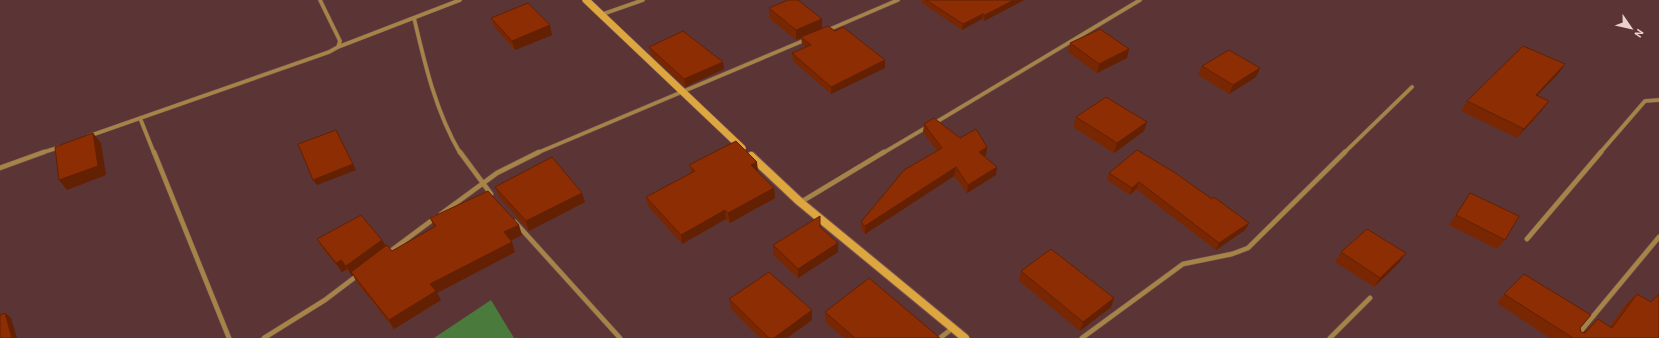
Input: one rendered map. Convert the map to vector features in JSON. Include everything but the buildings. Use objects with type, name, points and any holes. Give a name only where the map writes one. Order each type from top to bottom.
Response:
[{"type":"street","points":[[320,0],[340,41],[338,47]]},
{"type":"street","points":[[81,139],[329,52],[338,47],[460,0]]},
{"type":"street","points":[[586,0],[603,14],[681,92],[800,202],[965,338]]},
{"type":"street","points":[[603,14],[643,0]]},
{"type":"street","points":[[825,31],[898,0]]},
{"type":"street","points":[[800,202],[1140,0]]},
{"type":"street","points":[[414,18],[431,91],[446,131],[462,158],[492,196]]},
{"type":"street","points":[[386,254],[497,173],[533,155],[811,37]]},
{"type":"street","points":[[1082,338],[1183,264],[1196,259],[1236,254],[1248,248],[1412,87]]},
{"type":"street","points":[[1527,238],[1645,101],[1655,99],[1659,100]]},
{"type":"street","points":[[140,118],[229,338]]},
{"type":"street","points":[[0,168],[66,144]]},
{"type":"street","points":[[514,220],[620,338]]},
{"type":"street","points":[[1575,338],[1659,237]]},
{"type":"street","points":[[264,338],[326,300],[362,273]]},
{"type":"street","points":[[1330,338],[1370,298]]},
{"type":"street","points":[[940,338],[953,328]]},
{"type":"green space","points":[[491,300],[514,338],[434,338]]}]
